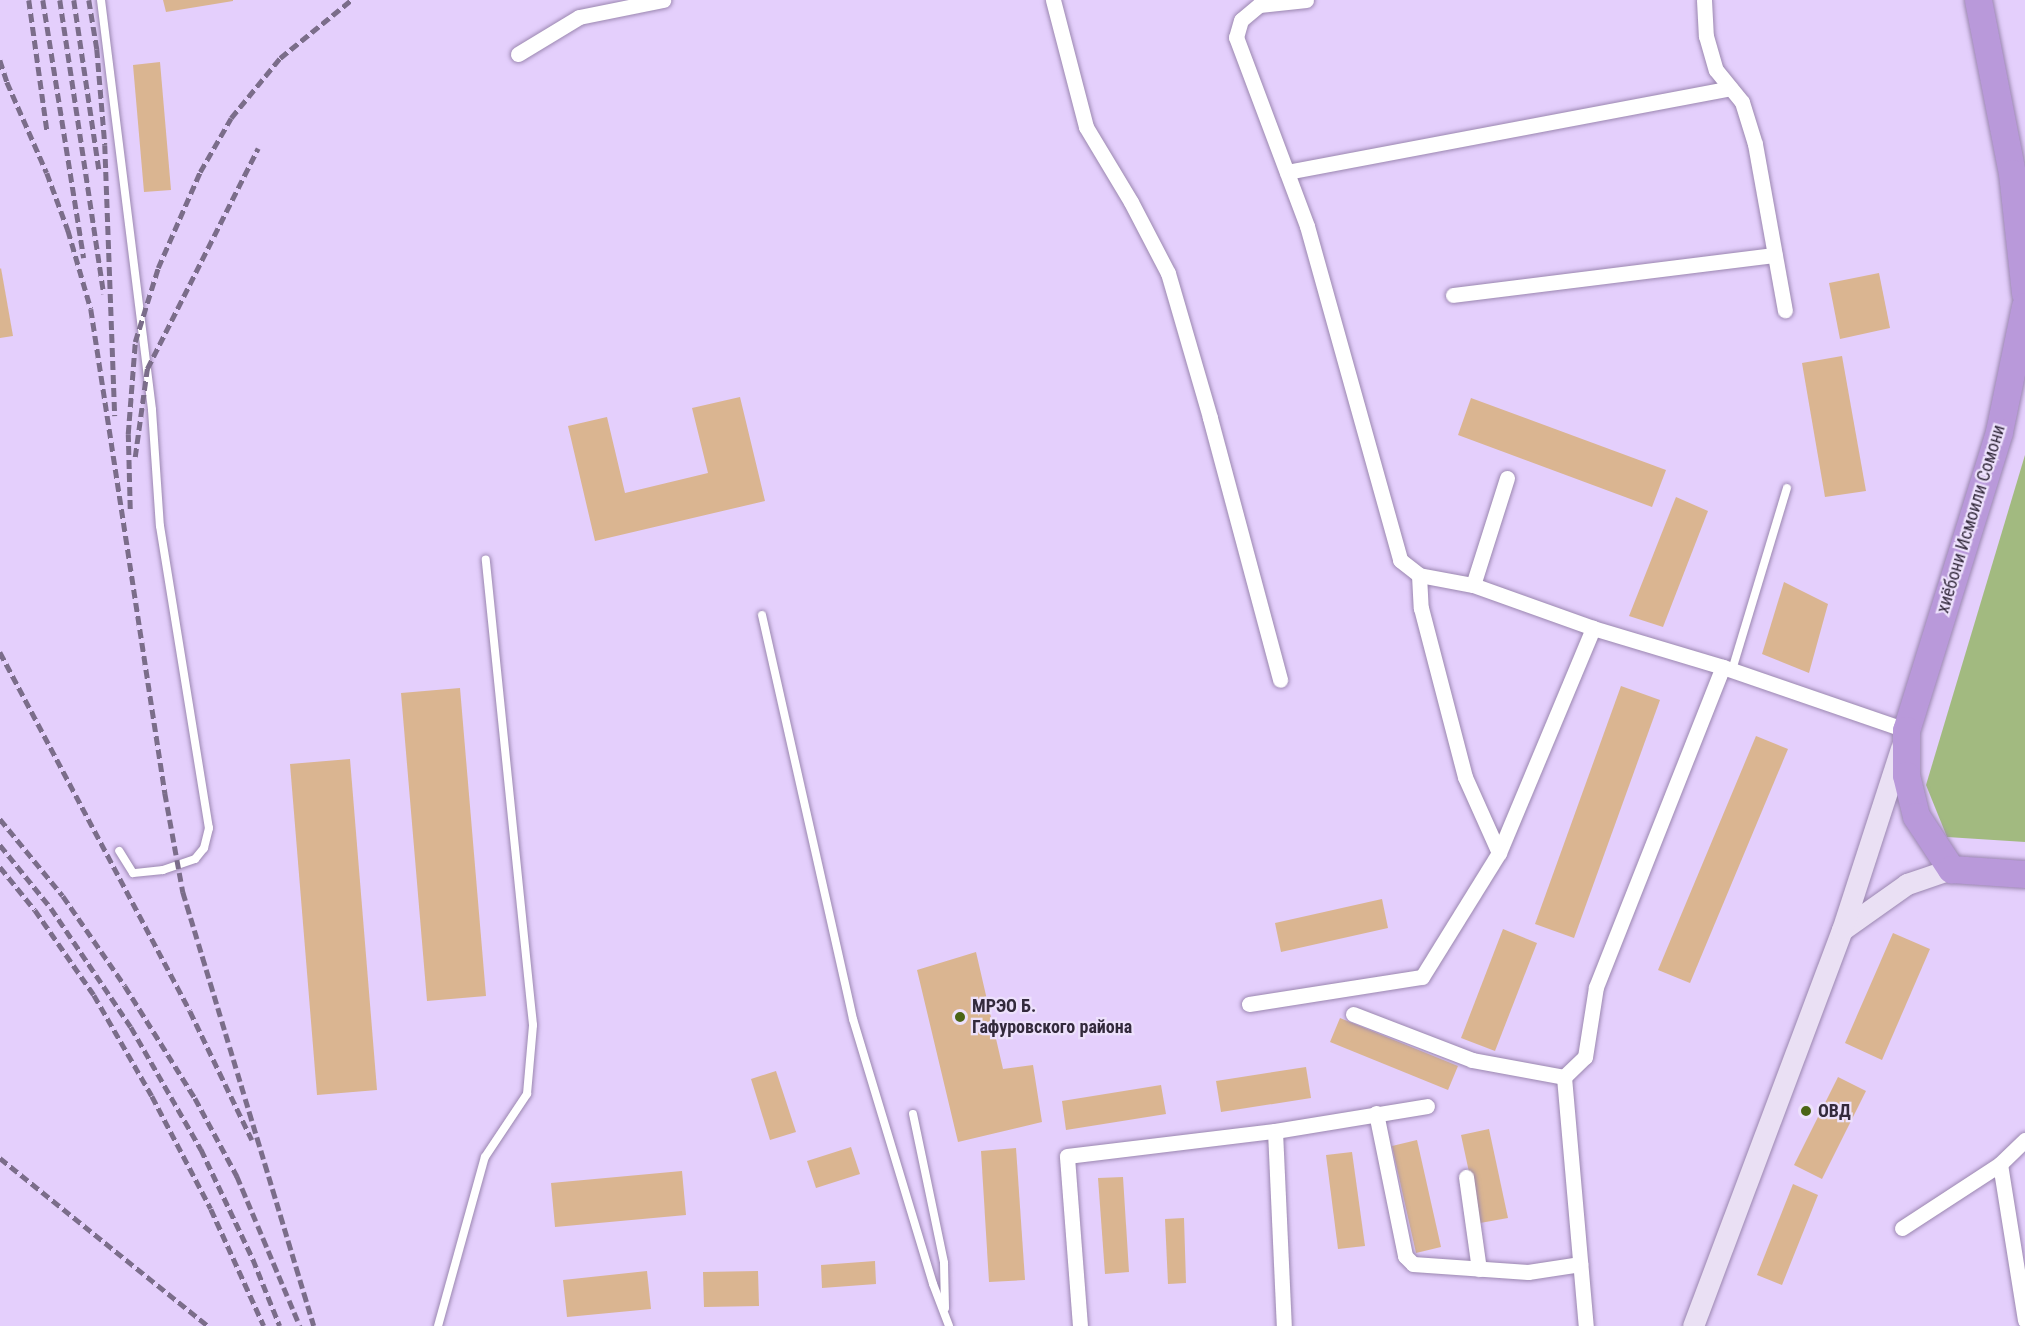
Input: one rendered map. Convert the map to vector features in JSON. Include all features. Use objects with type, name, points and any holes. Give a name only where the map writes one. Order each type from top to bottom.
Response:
[{"type":"highway","points":[[1978,0],[2013,173],[2025,293]]},
{"type":"highway","name":"хиёбони Исмоили Сомони","points":[[1951,869],[1925,834],[1909,797],[1906,775],[1906,730],[1999,432],[2025,306]]},
{"type":"highway","points":[[1951,869],[2025,874]]},
{"type":"street","points":[[518,54],[579,17],[663,0]]},
{"type":"street","points":[[1053,0],[1086,127],[1131,202],[1167,273],[1210,418],[1280,681]]},
{"type":"street","points":[[1306,0],[1259,5],[1241,20],[1236,37],[1307,226],[1400,560],[1419,575],[1473,585],[1593,628],[1728,668],[1906,730],[1842,930],[1693,1326]]},
{"type":"street","points":[[1704,0],[1706,36],[1716,70],[1742,102],[1755,144],[1785,310]]},
{"type":"street","points":[[1287,172],[1730,88]]},
{"type":"street","points":[[1453,295],[1775,255]]},
{"type":"street","points":[[1473,585],[1506,478]]},
{"type":"street","points":[[1419,575],[1420,608],[1465,777],[1499,853]]},
{"type":"street","points":[[1249,1004],[1422,977],[1499,853],[1593,628]]},
{"type":"street","points":[[1564,1077],[1585,1057],[1596,987],[1728,668]]},
{"type":"street","points":[[1842,930],[1907,884],[1951,869]]},
{"type":"street","points":[[1353,1014],[1472,1060],[1564,1077]]},
{"type":"street","points":[[1564,1077],[1586,1326]]},
{"type":"street","points":[[1080,1326],[1067,1156],[1275,1131],[1427,1106]]},
{"type":"street","points":[[1376,1113],[1405,1256],[1413,1264],[1424,1267],[1528,1272],[1580,1264]]},
{"type":"street","points":[[1275,1131],[1284,1326]]},
{"type":"street","points":[[1902,1228],[2000,1164],[2025,1140]]},
{"type":"street","points":[[2000,1164],[2025,1320]]},
{"type":"street","points":[[1466,1177],[1479,1269]]},
{"type":"lane","points":[[101,0],[134,284],[152,410],[160,526],[209,828],[204,848],[195,859],[163,870],[134,873],[119,851]]},
{"type":"lane","points":[[1728,668],[1787,488]]},
{"type":"lane","points":[[438,1326],[485,1157],[527,1094],[532,1025],[486,559]]},
{"type":"lane","points":[[762,615],[853,1019],[933,1284],[950,1326]]},
{"type":"lane","points":[[913,1114],[944,1263],[945,1313]]},
{"type":"green space","points":[[2025,455],[2025,842],[1947,837],[1926,785]]},
{"type":"building","points":[[163,0],[233,0],[233,1],[166,12]]},
{"type":"building","points":[[160,62],[171,190],[144,192],[133,65]]},
{"type":"building","points":[[0,269],[13,336],[0,338]]},
{"type":"building","points":[[1879,273],[1890,328],[1840,339],[1829,283]]},
{"type":"building","points":[[1842,356],[1866,491],[1825,497],[1802,363]]},
{"type":"building","points":[[740,397],[765,501],[595,541],[568,426],[607,417],[625,493],[708,473],[692,408]]},
{"type":"building","points":[[1471,398],[1666,470],[1652,507],[1458,435]]},
{"type":"building","points":[[1676,497],[1708,511],[1663,627],[1629,616]]},
{"type":"building","points":[[1784,582],[1828,604],[1809,673],[1762,654]]},
{"type":"building","points":[[1621,686],[1660,700],[1574,938],[1535,924]]},
{"type":"building","points":[[460,688],[486,996],[427,1001],[401,693]]},
{"type":"building","points":[[1756,736],[1788,749],[1690,983],[1658,970]]},
{"type":"building","points":[[350,759],[377,1090],[317,1095],[290,764]]},
{"type":"building","points":[[1382,899],[1388,928],[1281,952],[1275,923]]},
{"type":"building","points":[[1503,929],[1537,943],[1495,1051],[1461,1038]]},
{"type":"building","points":[[1893,933],[1930,949],[1882,1060],[1845,1043]]},
{"type":"building","name":"МРЭО Б. Гафуровского района","points":[[976,952],[1003,1069],[1033,1065],[1042,1122],[958,1142],[917,970]]},
{"type":"building","points":[[1340,1018],[1458,1066],[1448,1090],[1330,1042]]},
{"type":"building","points":[[1306,1067],[1311,1098],[1221,1112],[1216,1081]]},
{"type":"building","points":[[776,1071],[796,1132],[770,1140],[751,1079]]},
{"type":"building","points":[[1838,1077],[1866,1091],[1822,1179],[1794,1165]]},
{"type":"building","points":[[1161,1085],[1166,1114],[1066,1130],[1062,1101]]},
{"type":"building","points":[[1489,1129],[1508,1218],[1480,1223],[1461,1135]]},
{"type":"building","points":[[1417,1140],[1441,1247],[1416,1253],[1392,1146]]},
{"type":"building","points":[[851,1147],[860,1174],[816,1188],[807,1161]]},
{"type":"building","points":[[1016,1148],[1025,1280],[989,1282],[981,1151]]},
{"type":"building","points":[[1352,1152],[1365,1246],[1338,1249],[1326,1155]]},
{"type":"building","points":[[682,1171],[686,1215],[555,1227],[551,1183]]},
{"type":"building","points":[[1123,1177],[1129,1272],[1105,1274],[1098,1178]]},
{"type":"building","points":[[1793,1184],[1818,1195],[1782,1285],[1757,1275]]},
{"type":"building","points":[[1184,1218],[1186,1283],[1168,1284],[1165,1219]]},
{"type":"building","points":[[875,1261],[876,1284],[822,1288],[821,1265]]},
{"type":"building","points":[[647,1271],[651,1309],[567,1317],[563,1280]]},
{"type":"building","points":[[758,1271],[759,1306],[704,1307],[703,1272]]},
{"type":"railway","points":[[29,0],[47,130]]},
{"type":"railway","points":[[43,0],[84,258]]},
{"type":"railway","points":[[60,0],[104,294]]},
{"type":"railway","points":[[74,0],[99,169]]},
{"type":"railway","points":[[89,0],[97,49],[105,145],[115,416]]},
{"type":"railway","points":[[130,509],[128,434],[135,342],[158,268],[200,172],[231,118],[280,58],[351,0]]},
{"type":"railway","points":[[0,60],[68,230],[91,309],[165,793],[183,892],[314,1326]]},
{"type":"railway","points":[[135,457],[147,369],[258,148]]},
{"type":"railway","points":[[0,652],[190,1011],[252,1140]]},
{"type":"railway","points":[[0,819],[63,896],[125,986],[195,1098],[237,1176],[300,1326]]},
{"type":"railway","points":[[0,845],[51,908],[131,1027],[201,1149],[253,1259],[280,1326]]},
{"type":"railway","points":[[0,867],[35,910],[94,995],[152,1096],[211,1209],[264,1326]]},
{"type":"railway","points":[[0,1158],[208,1326]]},
{"type":"place","name":"МРЭО Б. Гафуровского района","points":[[960,1017]]},
{"type":"place","name":"ОВД","points":[[1806,1111]]}]
